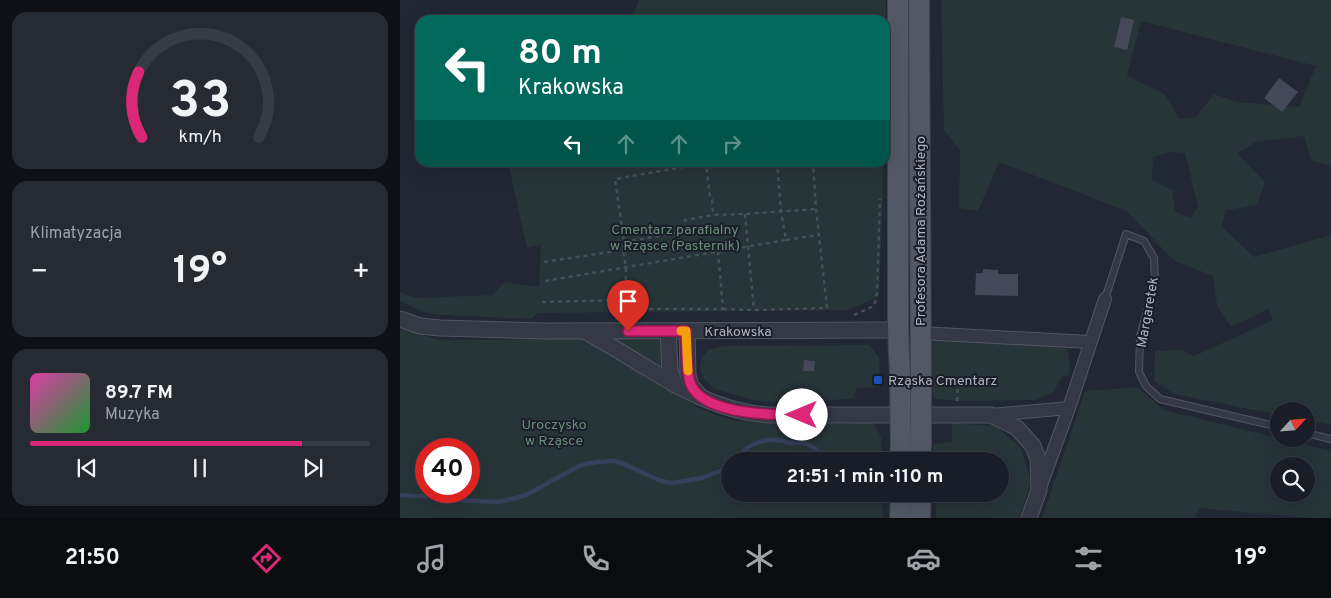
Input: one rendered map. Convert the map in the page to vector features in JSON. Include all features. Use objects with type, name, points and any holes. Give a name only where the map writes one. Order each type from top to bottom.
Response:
[{"type":"main road","name":"Profesora Adama Rożańskiego","points":[[898,0],[898,330],[901,452]]},
{"type":"main road","name":"Profesora Adama Rożańskiego","points":[[919,0],[921,452]]},
{"type":"main road","points":[[900,518],[901,502]]},
{"type":"main road","points":[[920,518],[921,502]]},
{"type":"street","name":"Margaretek","points":[[1039,490],[1069,408],[1105,299]]},
{"type":"street","name":"Krakowska","points":[[400,319],[420,326],[440,328],[543,331],[898,330]]},
{"type":"street","points":[[584,331],[675,385],[706,400],[729,408],[756,414],[991,415],[1069,408]]},
{"type":"street","points":[[668,331],[670,370],[675,385]]},
{"type":"street","points":[[686,331],[688,375],[691,386],[702,398]]},
{"type":"street","points":[[920,333],[1090,342]]},
{"type":"street","points":[[991,415],[1017,428],[1033,446],[1038,460],[1039,490],[1029,518]]},
{"type":"lane","name":"Margaretek","points":[[1105,299],[1126,234],[1144,241],[1154,258],[1155,283],[1140,336],[1139,372],[1146,386],[1160,400],[1270,425]]},
{"type":"lane","points":[[1315,435],[1331,439]]},
{"type":"path","points":[[682,167],[615,178],[626,267],[625,310],[827,308],[813,167]]},
{"type":"path","points":[[706,167],[713,215]]},
{"type":"path","points":[[776,167],[786,240]]},
{"type":"path","points":[[862,312],[874,306],[876,293],[880,190]]},
{"type":"path","points":[[624,242],[686,231],[685,220],[713,215],[816,209]]},
{"type":"path","points":[[745,214],[754,310]]},
{"type":"path","points":[[545,281],[819,235]]},
{"type":"path","points":[[544,262],[624,250]]},
{"type":"path","points":[[718,251],[723,308]]},
{"type":"path","points":[[542,302],[625,300]]},
{"type":"path","points":[[956,405],[958,384]]},
{"type":"green space","points":[[639,0],[886,0],[886,15],[630,15],[634,12]]},
{"type":"green space","points":[[941,0],[1331,0],[1331,167],[1311,160],[1304,136],[1256,142],[1237,153],[1265,182],[1257,205],[1227,210],[1221,226],[1254,257],[1331,235],[1331,425],[1315,422],[1315,402],[1270,402],[1270,413],[1174,394],[1154,381],[1155,351],[1181,350],[1194,356],[1273,320],[1268,309],[1231,327],[1217,306],[1213,276],[1173,260],[1127,211],[999,162],[978,211],[959,208],[960,150],[944,130]],"holes":[[[1141,21],[1316,66],[1299,107],[1236,102],[1214,94],[1195,118],[1179,119],[1165,94],[1127,76]],[[1170,152],[1185,153],[1198,207],[1190,218],[1175,211],[1172,190],[1152,180],[1153,157]]]},
{"type":"green space","name":"Cmentarz parafialny w Rząsce (Pasternik)","points":[[509,167],[884,167],[879,296],[848,310],[538,313],[531,319],[441,315],[423,312],[400,301],[400,292],[416,298],[492,295],[505,282],[539,287],[541,244],[527,248]]},
{"type":"green space","name":"Uroczysko w Rząsce","points":[[400,329],[440,340],[579,339],[625,363],[697,407],[736,421],[780,425],[874,423],[881,437],[882,452],[721,452],[721,502],[882,502],[883,518],[400,518]]},
{"type":"green space","points":[[616,338],[660,338],[662,367],[659,367]]},
{"type":"green space","points":[[941,339],[1067,348],[1070,364],[1069,375],[1063,376],[1053,392],[1036,400],[961,401],[936,399],[933,396],[931,343]]},
{"type":"green space","points":[[869,345],[879,357],[880,387],[857,388],[853,398],[794,404],[753,400],[715,389],[705,380],[700,370],[701,359],[710,349],[725,346]]},
{"type":"green space","points":[[1137,387],[1164,410],[1270,436],[1270,448],[1315,447],[1331,451],[1331,518],[1310,518],[1199,508],[1195,518],[1042,518],[1085,391]]},
{"type":"green space","points":[[952,423],[996,426],[1021,448],[1031,482],[1019,518],[936,518],[935,502],[1009,502],[1009,452],[933,452],[933,444],[952,442]]},
{"type":"building","points":[[1121,17],[1134,20],[1127,50],[1114,47]]},
{"type":"building","points":[[1279,78],[1298,92],[1282,112],[1264,98]]},
{"type":"building","points":[[983,269],[998,270],[998,274],[1018,274],[1018,296],[975,295],[976,273],[983,273]]},
{"type":"building","points":[[804,360],[815,361],[814,371],[803,371]]},
{"type":"waterway","points":[[743,452],[753,444],[770,440],[805,443],[818,452]]},
{"type":"waterway","points":[[400,495],[448,496],[457,500],[498,502],[528,494],[581,465],[597,462],[614,461],[661,481],[672,483],[702,478],[721,471]]},
{"type":"slow traffic","points":[[681,331],[686,331],[688,371]]},
{"type":"place","name":"Rząska Cmentarz","points":[[878,380]]},
{"type":"route","points":[[628,331],[686,331],[688,375],[691,386],[706,400],[724,407],[756,414],[802,415]]}]
